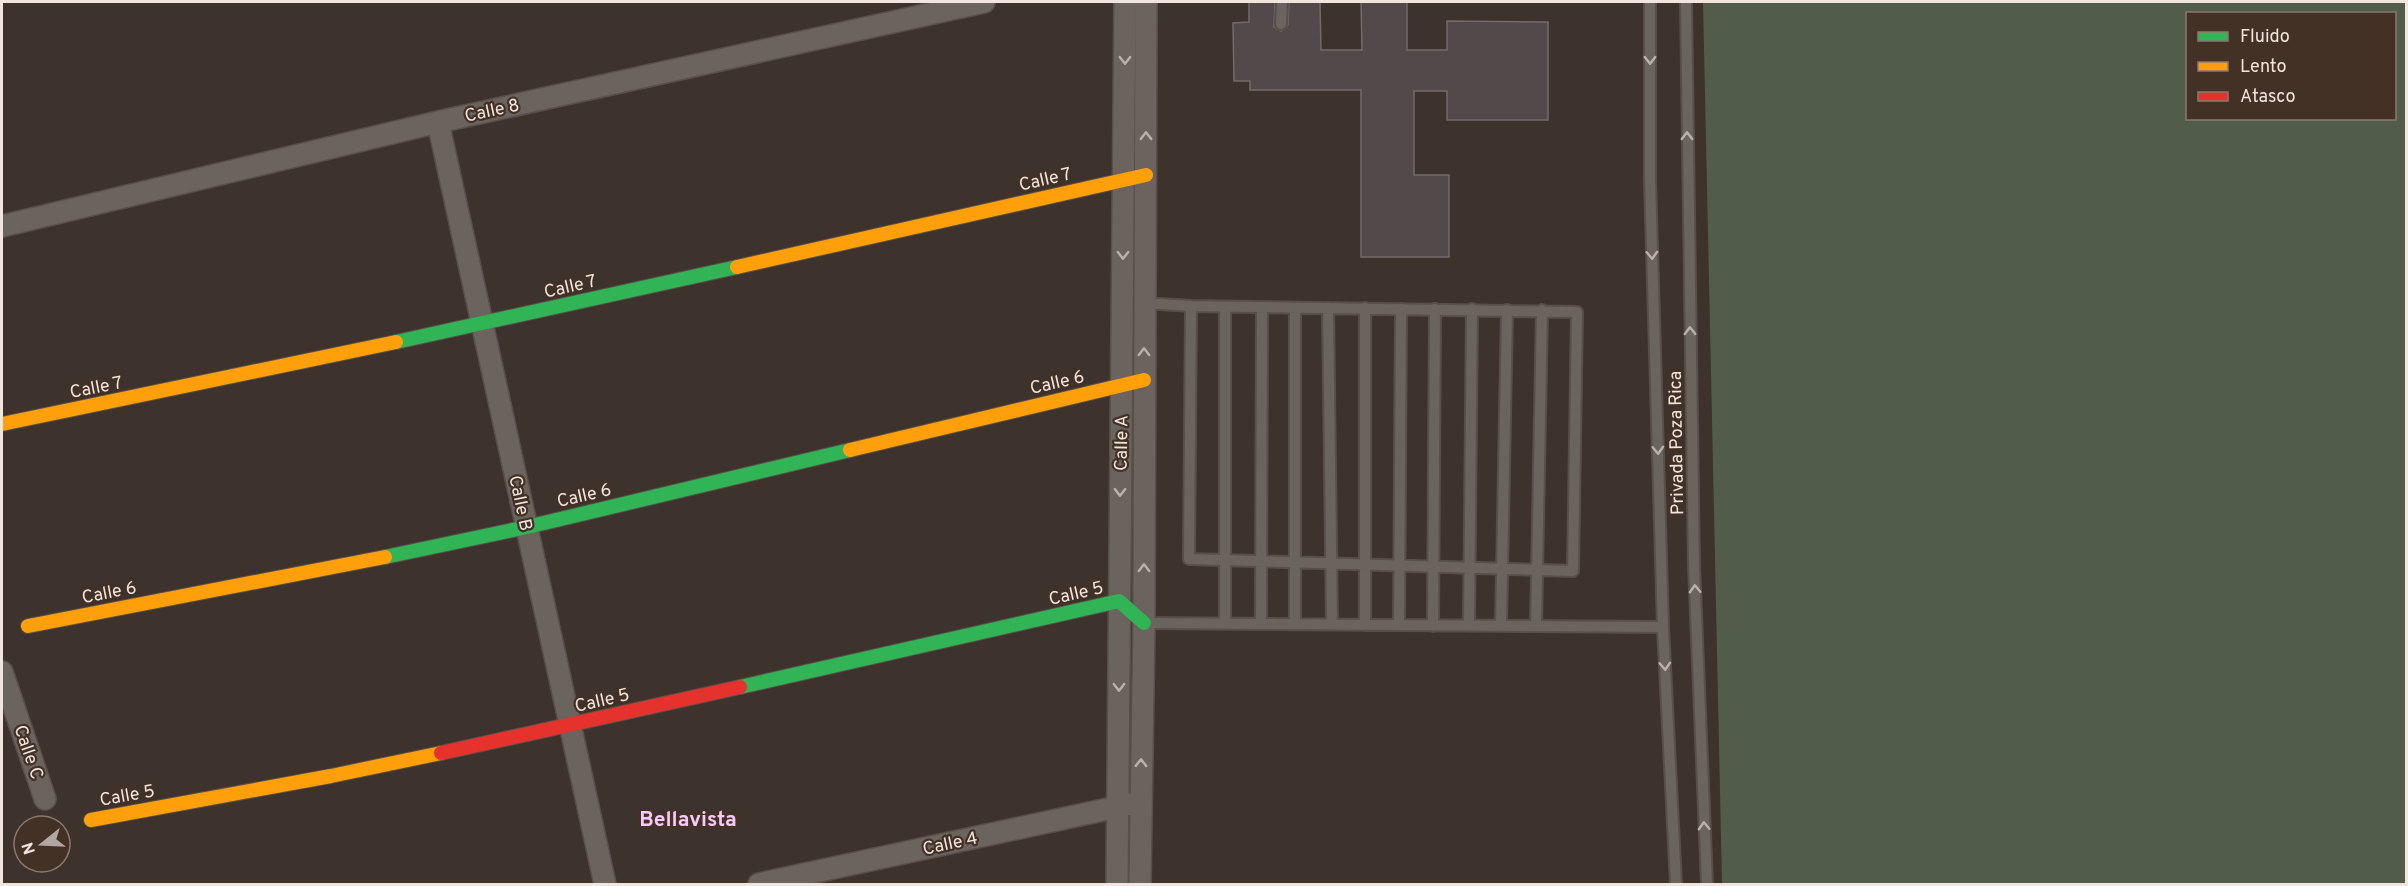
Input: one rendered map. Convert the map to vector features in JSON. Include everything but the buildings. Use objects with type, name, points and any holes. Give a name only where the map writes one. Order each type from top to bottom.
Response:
[{"type":"street","name":"Calle 8","points":[[2,226],[438,122],[984,2]]},
{"type":"street","name":"Calle A","points":[[1117,885],[1125,2]]},
{"type":"street","name":"Calle A","points":[[1140,885],[1146,2]]},
{"type":"street","name":"Calle B","points":[[438,122],[605,885]]},
{"type":"street","name":"Calle 7","points":[[2,424],[482,324],[1146,175]]},
{"type":"street","name":"Calle 6","points":[[28,626],[278,579],[527,527],[1144,380]]},
{"type":"street","points":[[1119,602],[1143,622]]},
{"type":"street","name":"Calle 5","points":[[91,820],[331,776],[570,726],[1119,602]]},
{"type":"street","name":"Calle C","points":[[2,672],[45,799]]},
{"type":"street","name":"Calle 4","points":[[759,885],[1141,802]]},
{"type":"lane","points":[[1281,24],[1282,2]]},
{"type":"lane","points":[[1650,2],[1650,180],[1663,627],[1676,885]]},
{"type":"lane","name":"Privada Poza Rica","points":[[1686,2],[1694,553],[1707,885]]},
{"type":"lane","points":[[1123,302],[1225,307],[1577,312],[1573,570],[1189,559],[1191,306]]},
{"type":"lane","points":[[1225,307],[1225,623]]},
{"type":"lane","points":[[1261,623],[1262,307]]},
{"type":"lane","points":[[1295,308],[1295,624]]},
{"type":"lane","points":[[1328,308],[1332,624]]},
{"type":"lane","points":[[1365,308],[1365,625]]},
{"type":"lane","points":[[1399,625],[1401,309]]},
{"type":"lane","points":[[1433,626],[1435,309]]},
{"type":"lane","points":[[1469,626],[1472,309]]},
{"type":"lane","points":[[1501,626],[1504,569],[1507,310]]},
{"type":"lane","points":[[1536,626],[1542,310]]},
{"type":"lane","points":[[1143,622],[1663,627]]},
{"type":"green space","points":[[1703,2],[2406,2],[2406,884],[1722,884]]},
{"type":"traffic: fast","points":[[396,342],[737,267]]},
{"type":"traffic: fast","points":[[385,557],[527,527],[850,450]]},
{"type":"traffic: fast","points":[[740,687],[1119,601],[1144,623]]},
{"type":"traffic: slow","points":[[737,267],[1146,175]]},
{"type":"traffic: slow","points":[[2,424],[396,342]]},
{"type":"traffic: slow","points":[[850,450],[1144,380]]},
{"type":"traffic: slow","points":[[28,626],[385,557]]},
{"type":"traffic: slow","points":[[91,820],[331,776],[441,753]]},
{"type":"traffic: jam","points":[[441,753],[740,687]]},
{"type":"district","name":"Bellavista","points":[[688,819]]}]
